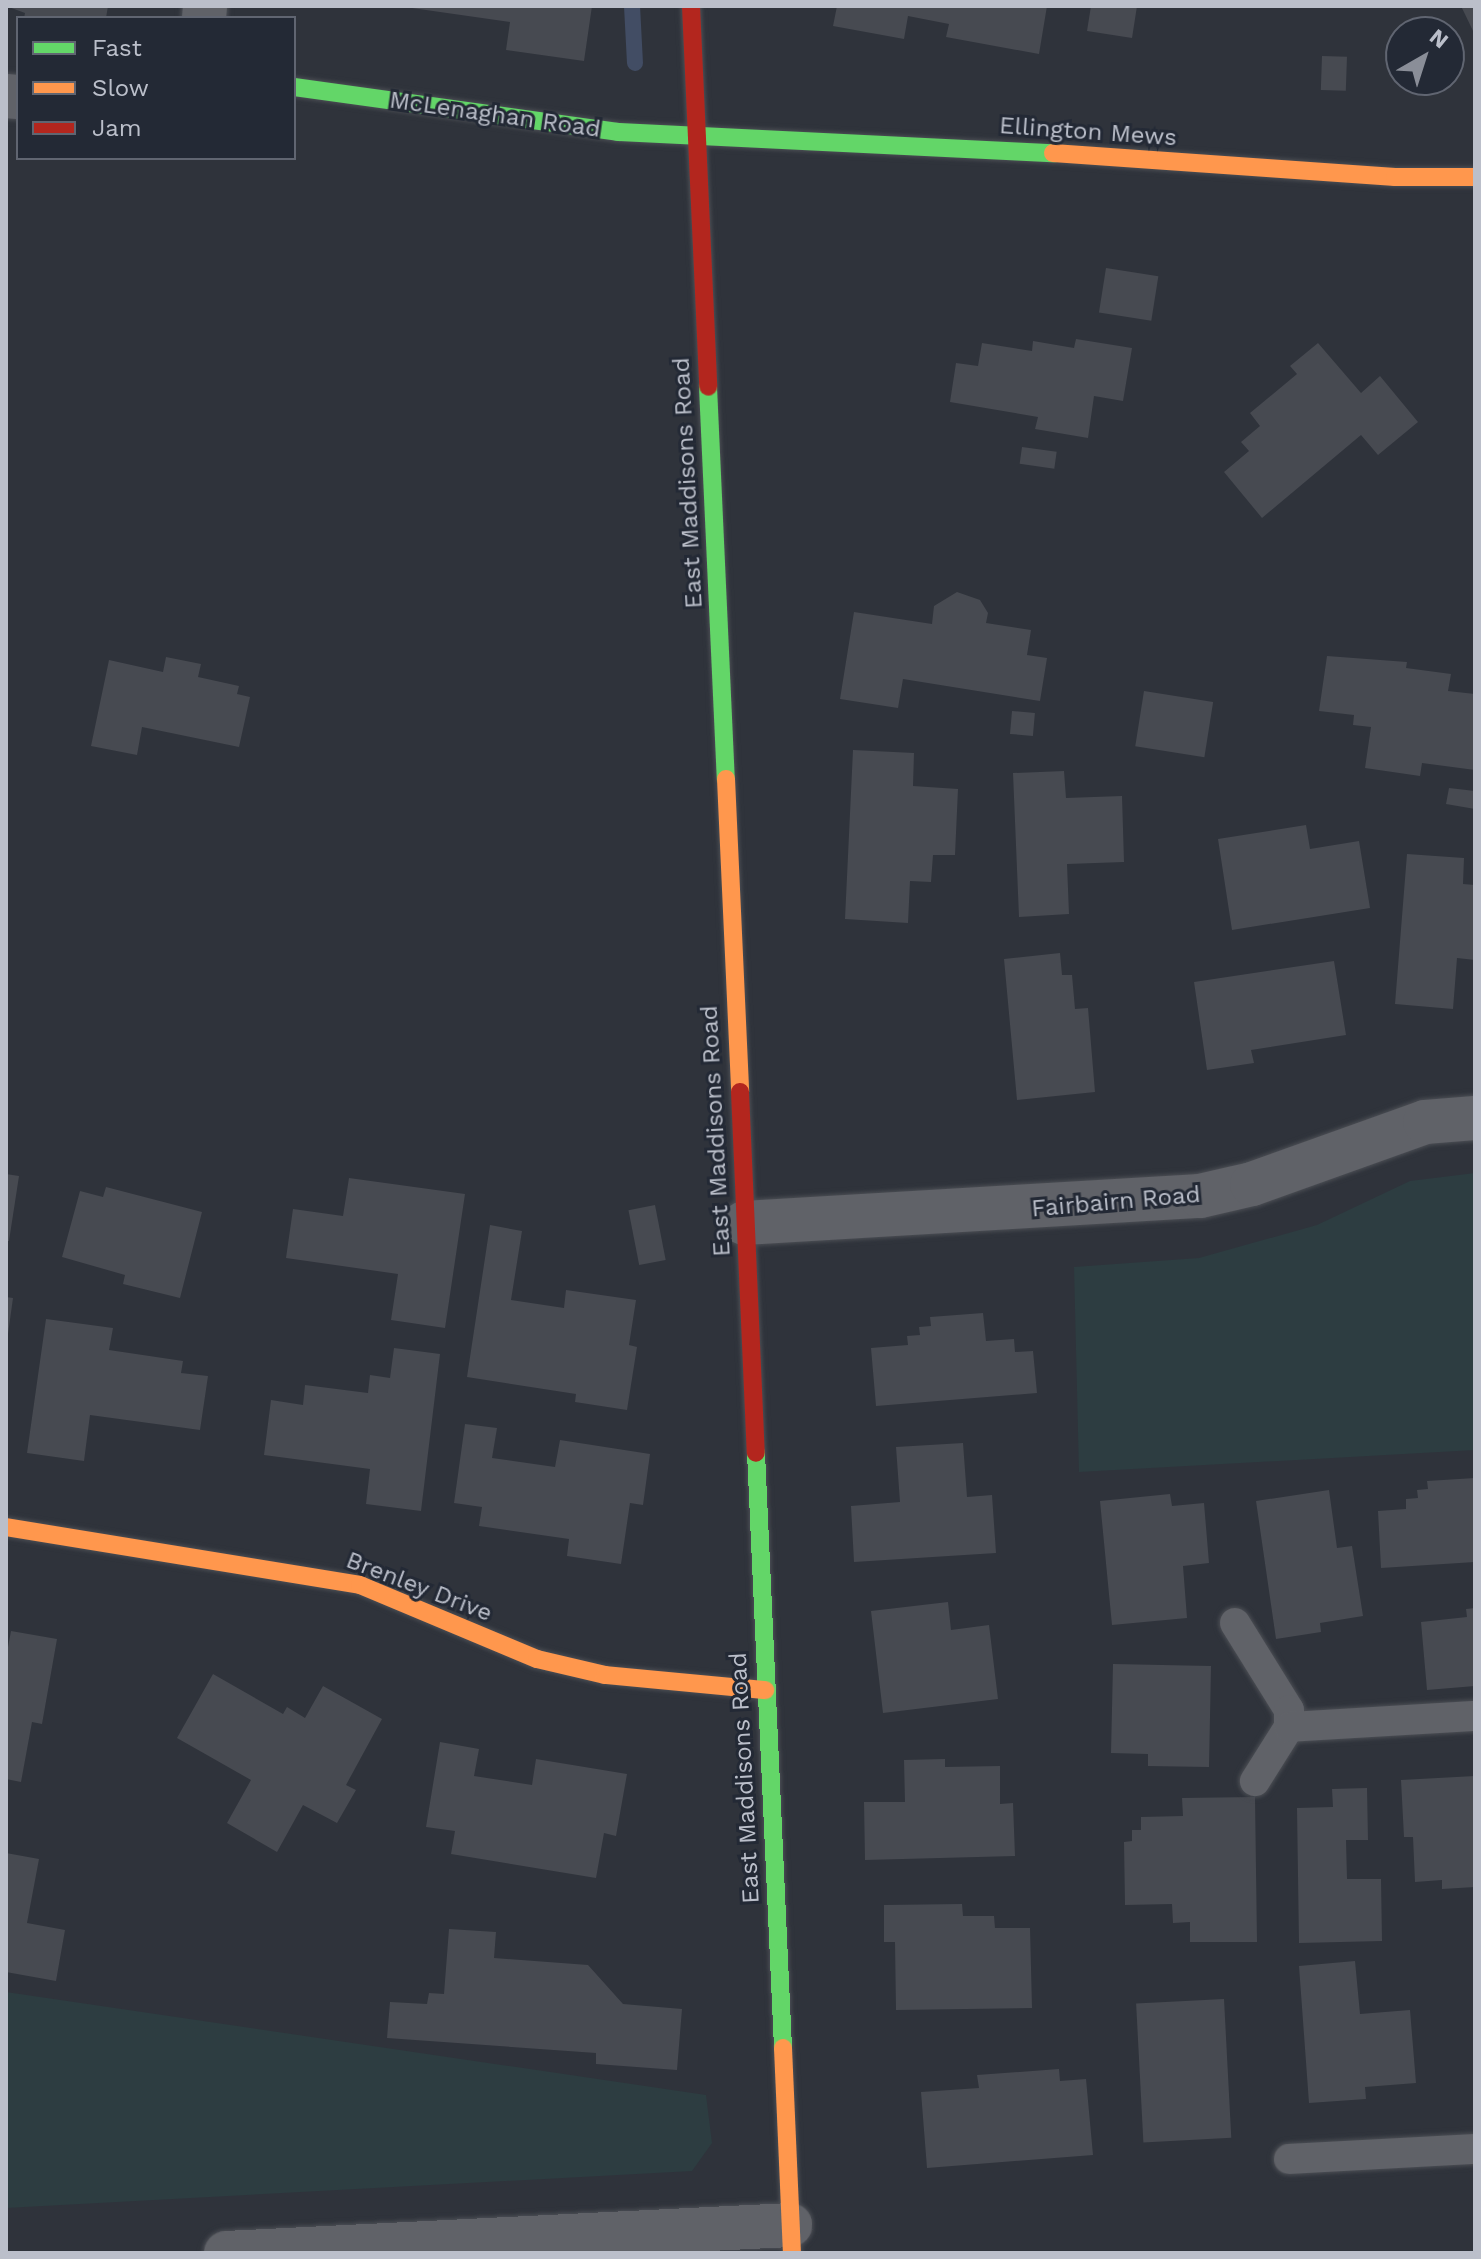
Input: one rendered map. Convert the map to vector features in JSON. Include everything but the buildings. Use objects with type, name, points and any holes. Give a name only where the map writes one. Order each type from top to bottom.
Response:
[{"type":"street","name":"East Maddisons Road","points":[[691,6],[791,2239]]},
{"type":"street","name":"McLenaghan Road","points":[[296,87],[601,130],[697,137]]},
{"type":"street","name":"Ellington Mews","points":[[697,137],[1475,177]]},
{"type":"street","name":"Fairbairn Road","points":[[744,1223],[1200,1196],[1252,1184],[1425,1122],[1475,1118]]},
{"type":"street","name":"Brenley Drive","points":[[6,1527],[360,1585],[537,1659],[605,1675],[765,1690]]},
{"type":"street","points":[[246,2253],[791,2239]]},
{"type":"lane","points":[[1235,1623],[1282,1693],[1289,1727],[1255,1781]]},
{"type":"lane","points":[[1289,1727],[1475,1716]]},
{"type":"lane","points":[[1289,2159],[1475,2149]]},
{"type":"shaded area","points":[[1475,1173],[1475,1450],[1079,1472],[1074,1267],[1199,1258],[1317,1225],[1410,1181]]},
{"type":"shaded area","points":[[6,1992],[706,2095],[712,2143],[692,2171],[6,2208]]},
{"type":"waterway","points":[[632,6],[635,63]]},
{"type":"traffic: fast","points":[[296,87],[618,132],[1053,153]]},
{"type":"traffic: fast","points":[[708,387],[726,779]]},
{"type":"traffic: fast","points":[[756,1453],[783,2048]]},
{"type":"traffic: slow","points":[[1053,153],[1395,177],[1475,177]]},
{"type":"traffic: slow","points":[[726,779],[740,1092]]},
{"type":"traffic: slow","points":[[6,1527],[360,1585],[537,1659],[605,1675],[765,1690]]},
{"type":"traffic: slow","points":[[783,2048],[792,2253]]},
{"type":"traffic: jam","points":[[691,6],[708,387]]},
{"type":"traffic: jam","points":[[740,1092],[756,1453]]}]
